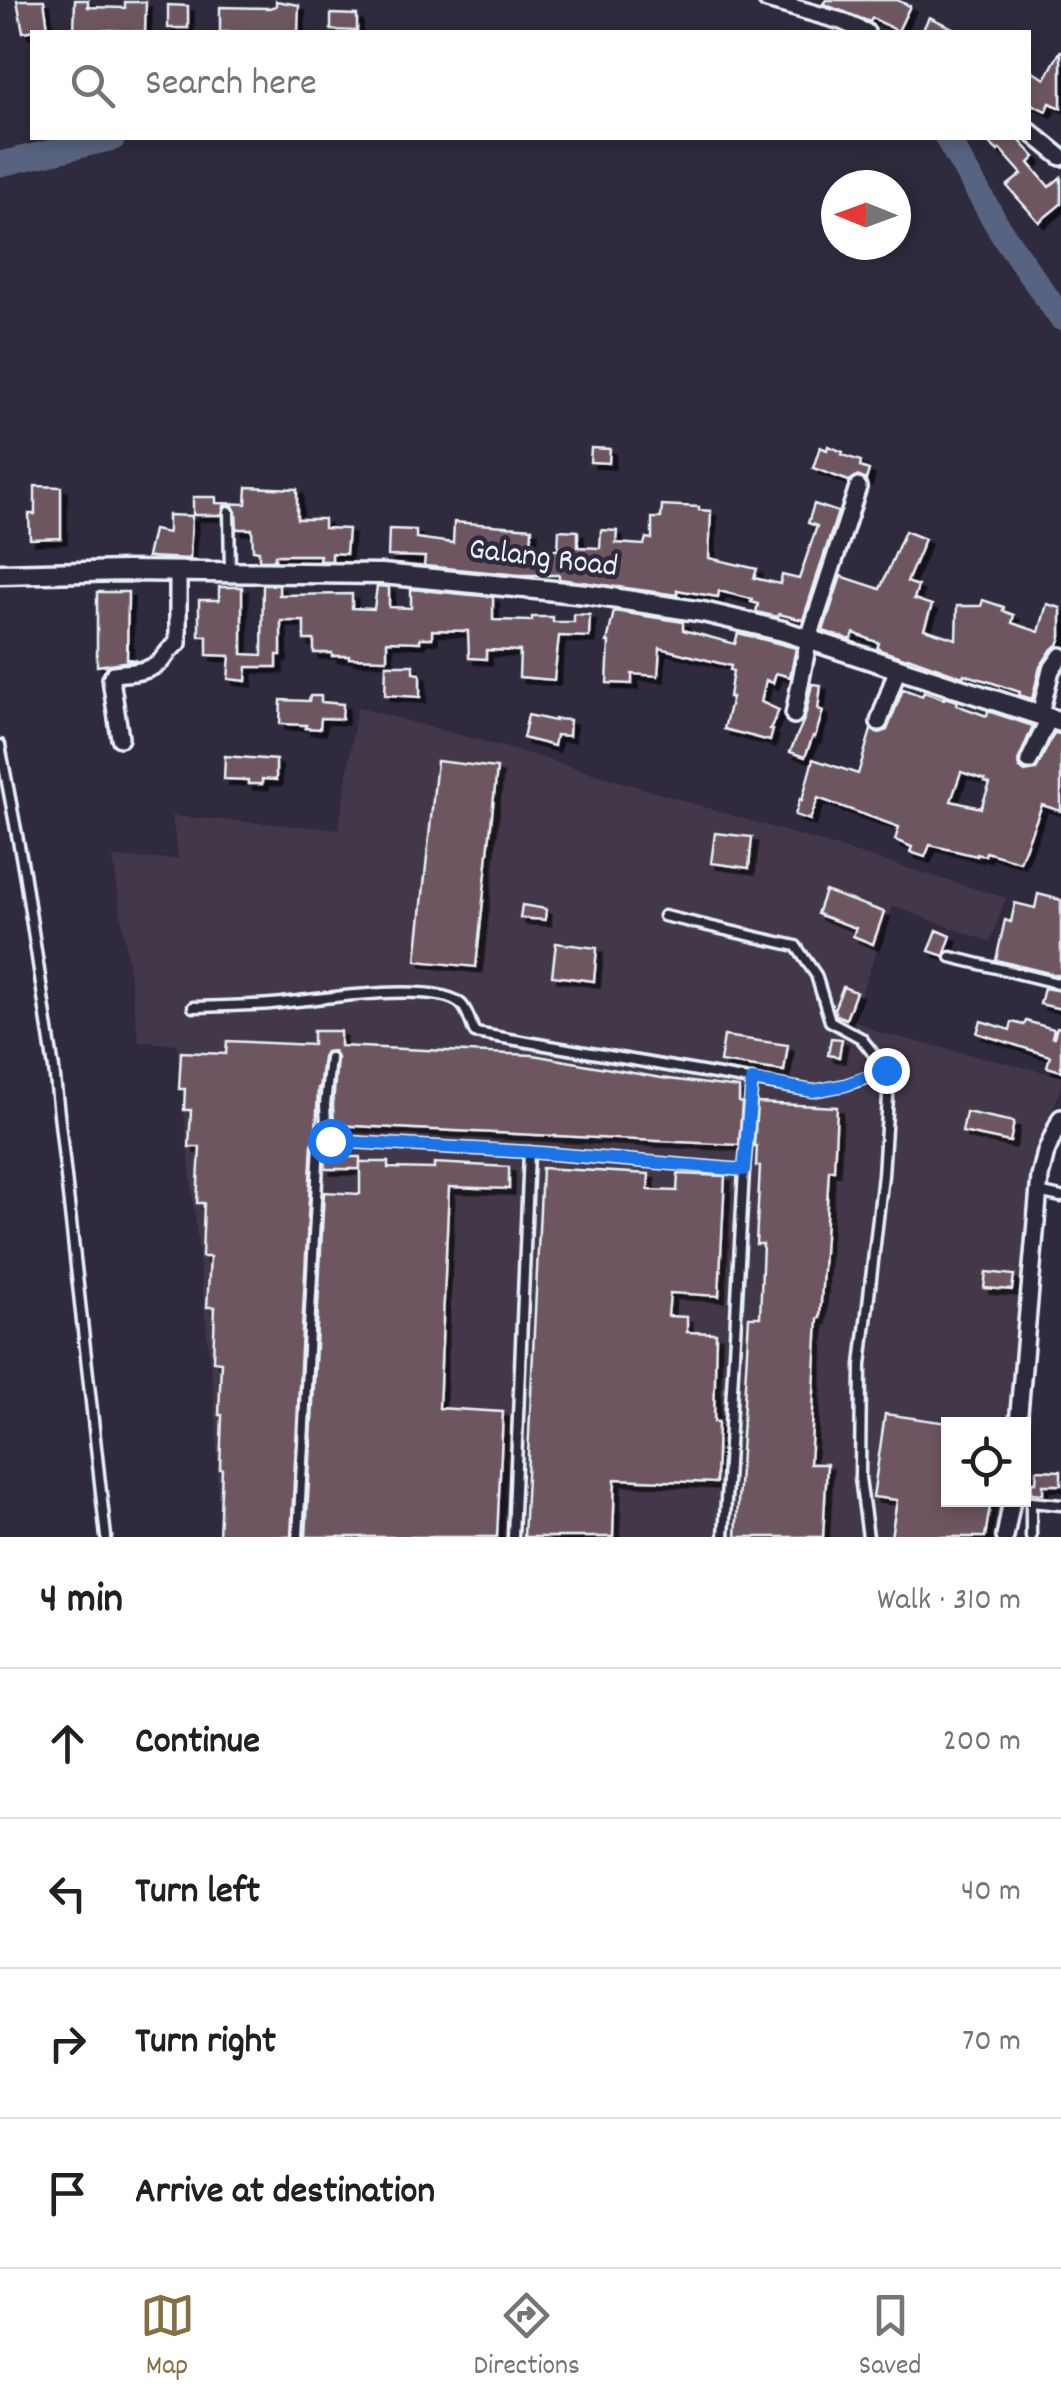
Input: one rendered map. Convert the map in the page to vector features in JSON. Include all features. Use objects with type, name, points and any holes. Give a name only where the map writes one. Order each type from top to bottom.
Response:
[{"type":"street","points":[[768,0],[841,20],[862,30]]},
{"type":"street","points":[[1031,132],[1061,157]]},
{"type":"street","points":[[794,716],[810,638],[858,487]]},
{"type":"street","points":[[120,738],[111,678],[114,674],[156,665],[178,644],[178,572]]},
{"type":"street","name":"Galang Road","points":[[0,574],[382,574],[586,594],[717,614],[810,638],[1050,718]]},
{"type":"street","points":[[1029,761],[1050,718],[1051,670],[1061,656]]},
{"type":"street","points":[[878,722],[898,667]]},
{"type":"street","points":[[1019,1417],[1038,1192],[1046,1152],[1061,1118]]},
{"type":"street","points":[[1005,1537],[1011,1507]]},
{"type":"lane","points":[[230,512],[230,571]]},
{"type":"lane","points":[[0,745],[54,1068],[106,1537]]},
{"type":"lane","points":[[664,916],[796,946],[816,975],[830,1020],[861,1038],[886,1070],[883,1174],[861,1365],[860,1478],[868,1537]]},
{"type":"lane","points":[[951,957],[1061,984]]},
{"type":"lane","points":[[193,1006],[268,1004],[376,992],[430,995],[450,998],[462,1005],[475,1033],[813,1091],[845,1085],[886,1070]]},
{"type":"lane","points":[[327,1141],[330,1058]]},
{"type":"lane","points":[[724,1537],[752,1080]]},
{"type":"lane","points":[[298,1537],[319,1143],[529,1152],[744,1170]]},
{"type":"lane","points":[[513,1537],[529,1152]]},
{"type":"lane","points":[[1038,1192],[1061,1196]]},
{"type":"lane","points":[[1031,1502],[1061,1505]]},
{"type":"lane","points":[[1031,1507],[1031,1537]]},
{"type":"shaded area","points":[[357,707],[533,755],[1006,898],[990,942],[893,906],[852,1019],[880,1033],[1061,1076],[1032,1175],[1013,1417],[941,1417],[941,1507],[1003,1507],[998,1537],[219,1537],[216,1421],[177,1044],[139,1042],[113,858],[178,859],[172,816],[339,829]]},
{"type":"building","points":[[17,0],[44,0],[48,28],[23,32]]},
{"type":"building","points":[[75,0],[88,0],[88,7],[125,8],[125,2],[146,2],[145,30],[74,30]]},
{"type":"building","points":[[826,0],[897,0],[910,6],[896,30],[872,18],[870,22],[823,4]]},
{"type":"building","points":[[276,1],[299,5],[298,30],[220,30],[220,7],[276,6]]},
{"type":"building","points":[[168,5],[188,6],[188,28],[168,28]]},
{"type":"building","points":[[331,14],[357,15],[357,30],[331,30]]},
{"type":"building","points":[[929,17],[957,30],[923,30]]},
{"type":"building","points":[[1061,50],[1061,108],[1050,103],[1046,111],[1031,104],[1031,70],[1045,79]]},
{"type":"building","points":[[986,140],[1019,140],[1035,157],[1029,163],[1049,187],[1061,177],[1061,204],[1039,222],[1007,186],[1022,174]]},
{"type":"building","points":[[828,446],[861,461],[860,467],[869,470],[866,480],[857,476],[849,481],[813,468],[820,447],[827,450]]},
{"type":"building","points":[[591,448],[610,449],[609,463],[590,462]]},
{"type":"building","points":[[35,486],[61,487],[61,538],[30,539],[29,514],[35,514]]},
{"type":"building","points":[[247,487],[297,489],[297,519],[324,519],[324,528],[348,529],[346,554],[332,553],[332,561],[319,561],[320,555],[275,555],[275,560],[259,560],[259,551],[253,550],[252,529],[237,529],[233,506],[224,506],[222,515],[193,515],[193,497],[216,497],[216,503],[246,504]]},
{"type":"building","points":[[814,504],[838,512],[803,620],[756,612],[758,604],[752,599],[719,591],[718,597],[677,590],[677,595],[559,579],[559,575],[424,566],[425,557],[388,556],[389,529],[416,530],[416,538],[453,543],[454,522],[532,528],[531,549],[558,550],[559,530],[578,531],[578,547],[600,548],[601,530],[617,531],[616,543],[644,545],[646,538],[652,539],[652,518],[661,518],[662,505],[699,507],[711,511],[709,558],[757,569],[754,578],[780,584],[782,575],[799,579],[817,526],[808,523]]},
{"type":"building","points":[[168,515],[192,516],[190,559],[147,557],[153,530],[168,533]]},
{"type":"building","points":[[905,531],[925,539],[907,582],[918,586],[914,599],[932,605],[924,629],[956,639],[957,606],[981,606],[983,600],[1004,607],[1003,611],[1014,615],[1012,623],[1039,632],[1047,604],[1061,608],[1061,637],[1040,667],[1032,699],[990,682],[877,649],[879,643],[854,633],[851,640],[823,631],[841,576],[880,589]]},
{"type":"building","points":[[263,585],[279,585],[279,595],[352,594],[352,608],[374,609],[377,586],[389,587],[389,607],[411,608],[411,589],[493,597],[493,620],[553,617],[553,622],[574,622],[574,614],[590,615],[589,637],[559,636],[554,680],[519,677],[520,651],[486,650],[486,659],[469,658],[468,631],[432,630],[432,638],[420,638],[420,642],[387,641],[387,659],[349,658],[314,653],[314,640],[304,640],[304,621],[281,621],[277,667],[247,667],[246,681],[228,679],[230,656],[207,655],[207,636],[199,636],[199,600],[219,600],[219,587],[242,587],[242,654],[262,655]]},
{"type":"building","points":[[97,592],[128,592],[127,659],[137,660],[97,666]]},
{"type":"building","points":[[614,611],[683,622],[683,630],[735,644],[738,633],[796,648],[790,677],[776,673],[773,683],[766,680],[761,702],[779,710],[770,729],[770,741],[724,729],[732,697],[731,666],[660,648],[658,676],[632,674],[632,684],[607,683],[607,642]]},
{"type":"building","points":[[386,665],[413,665],[413,673],[420,674],[420,697],[385,695]]},
{"type":"building","points":[[812,684],[821,685],[818,709],[823,711],[805,757],[790,752],[805,717]]},
{"type":"building","points":[[903,689],[922,696],[924,692],[944,697],[987,716],[988,711],[1033,726],[1018,761],[1025,772],[1036,770],[1054,733],[1061,734],[1061,811],[1042,805],[1020,862],[986,852],[985,856],[977,856],[930,845],[925,857],[910,852],[912,847],[895,840],[899,827],[818,798],[810,820],[795,815],[813,759],[858,774],[871,730],[887,730]],"holes":[[[961,772],[990,784],[981,808],[951,801]]]},
{"type":"building","points":[[310,696],[321,696],[321,702],[343,704],[342,719],[321,718],[320,729],[280,724],[281,700],[309,701]]},
{"type":"building","points":[[528,715],[570,720],[569,736],[556,735],[554,746],[523,738]]},
{"type":"building","points":[[225,756],[276,760],[276,780],[248,784],[248,780],[224,779]]},
{"type":"building","points":[[437,761],[497,768],[476,967],[416,961]]},
{"type":"building","points":[[715,833],[752,837],[749,868],[711,863]]},
{"type":"building","points":[[825,891],[884,912],[873,944],[853,936],[856,928],[817,914]]},
{"type":"building","points":[[1038,894],[1061,900],[1061,976],[996,960],[1005,920],[1011,922],[1015,903],[1035,908]]},
{"type":"building","points":[[522,905],[546,909],[545,920],[520,918]]},
{"type":"building","points":[[937,930],[951,936],[944,956],[929,951]]},
{"type":"building","points":[[556,943],[597,948],[594,981],[552,976]]},
{"type":"building","points":[[843,987],[856,992],[846,1019],[836,1015],[834,1009]]},
{"type":"building","points":[[1044,988],[1061,991],[1061,1009],[1040,1004]]},
{"type":"building","points":[[981,1021],[1010,1030],[1012,1022],[1024,1025],[1026,1021],[1054,1029],[1052,1037],[1057,1027],[1061,1028],[1061,1071],[1047,1067],[1050,1056],[977,1033]]},
{"type":"building","points":[[313,1031],[340,1031],[340,1046],[533,1055],[739,1088],[739,1145],[334,1125],[337,1058],[334,1051],[326,1052],[312,1143],[291,1537],[219,1537],[221,1362],[213,1361],[215,1307],[207,1307],[210,1257],[202,1257],[204,1203],[197,1203],[200,1147],[189,1147],[191,1110],[184,1110],[185,1089],[179,1089],[181,1052],[226,1054],[227,1041],[313,1045]]},
{"type":"building","points":[[724,1036],[788,1045],[784,1071],[720,1062]]},
{"type":"building","points":[[831,1038],[842,1039],[839,1057],[828,1055]]},
{"type":"building","points":[[757,1103],[837,1107],[834,1170],[829,1170],[810,1464],[827,1464],[823,1537],[736,1537],[749,1317],[760,1317],[763,1244],[756,1244],[760,1166],[756,1166],[754,1146]]},
{"type":"building","points":[[966,1112],[1014,1122],[1010,1142],[962,1132]]},
{"type":"building","points":[[326,1157],[360,1157],[360,1169],[325,1169]]},
{"type":"building","points":[[360,1162],[388,1162],[388,1168],[434,1169],[434,1163],[509,1167],[509,1189],[449,1187],[439,1408],[503,1412],[497,1537],[306,1537],[324,1192],[360,1194]]},
{"type":"building","points":[[542,1168],[649,1174],[648,1190],[677,1191],[678,1174],[725,1176],[719,1296],[670,1293],[668,1316],[687,1317],[687,1332],[716,1333],[716,1483],[615,1479],[613,1537],[524,1537]]},
{"type":"building","points":[[986,1272],[1014,1275],[1012,1290],[984,1288]]},
{"type":"building","points":[[885,1414],[941,1422],[941,1507],[990,1507],[985,1537],[891,1537],[897,1500],[873,1497]]},
{"type":"building","points":[[1037,1470],[1061,1471],[1061,1485],[1043,1485],[1043,1494],[1031,1493],[1032,1482],[1036,1482]]},
{"type":"waterway","points":[[0,164],[104,140]]},
{"type":"waterway","points":[[948,140],[1003,235],[1061,318]]},
{"type":"route","points":[[330,1141],[744,1170],[752,1080],[813,1091],[845,1085],[886,1070]]}]
